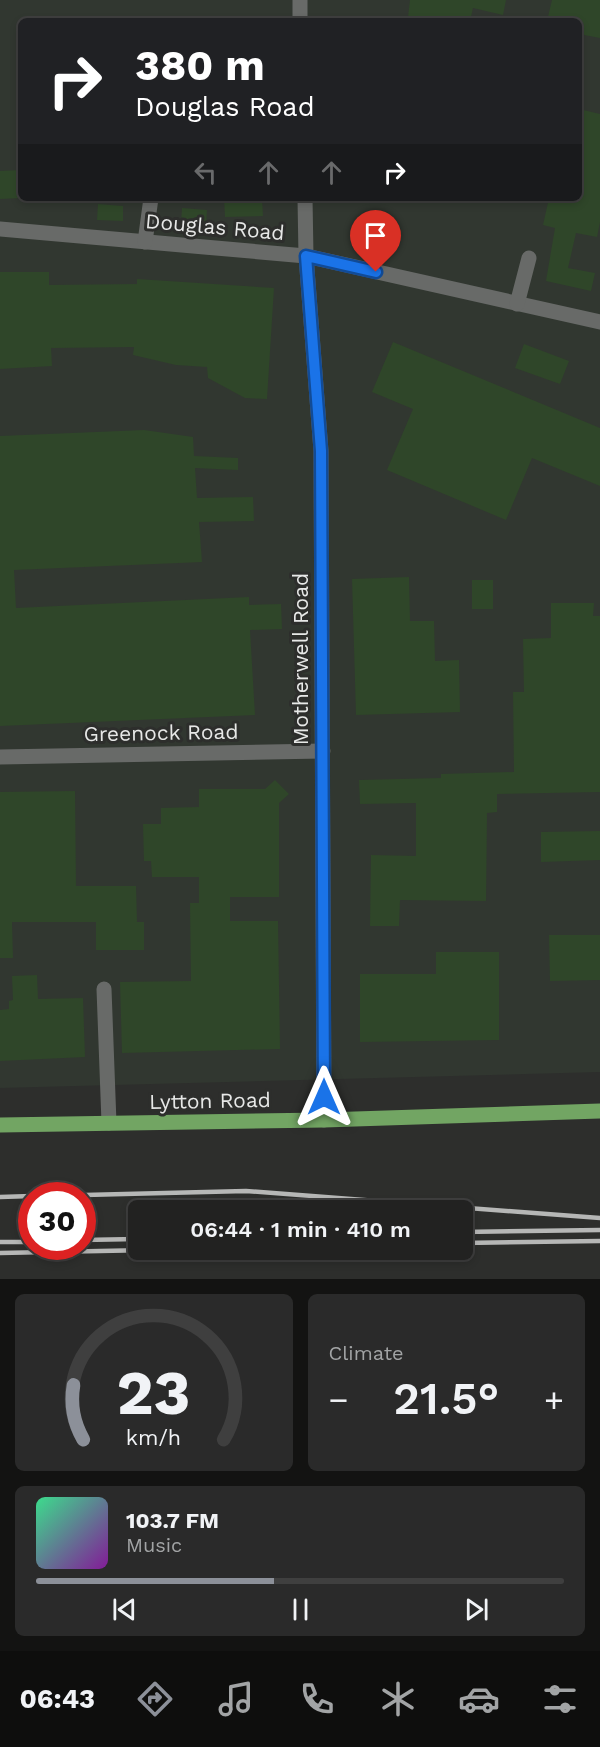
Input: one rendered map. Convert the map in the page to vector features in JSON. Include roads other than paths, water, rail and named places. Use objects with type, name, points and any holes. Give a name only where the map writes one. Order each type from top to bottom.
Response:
[{"type":"main road","name":"Lytton Road","points":[[0,1125],[324,1120],[600,1111]]},
{"type":"street","points":[[300,0],[300,18]]},
{"type":"street","points":[[145,242],[151,201]]},
{"type":"street","name":"Motherwell Road","points":[[305,201],[306,256],[321,451],[324,1120]]},
{"type":"street","name":"Douglas Road","points":[[0,229],[306,256],[600,322]]},
{"type":"street","points":[[517,304],[529,258]]},
{"type":"street","name":"Greenock Road","points":[[0,757],[323,751]]},
{"type":"street","points":[[104,989],[109,1123]]},
{"type":"railway","points":[[96,1195],[246,1191],[600,1218]]},
{"type":"railway","points":[[0,1197],[18,1196]]},
{"type":"railway","points":[[473,1232],[600,1230]]},
{"type":"railway","points":[[96,1240],[128,1239]]},
{"type":"railway","points":[[473,1243],[600,1241]]},
{"type":"railway","points":[[0,1242],[18,1242]]},
{"type":"railway","points":[[0,1253],[128,1250]]}]
